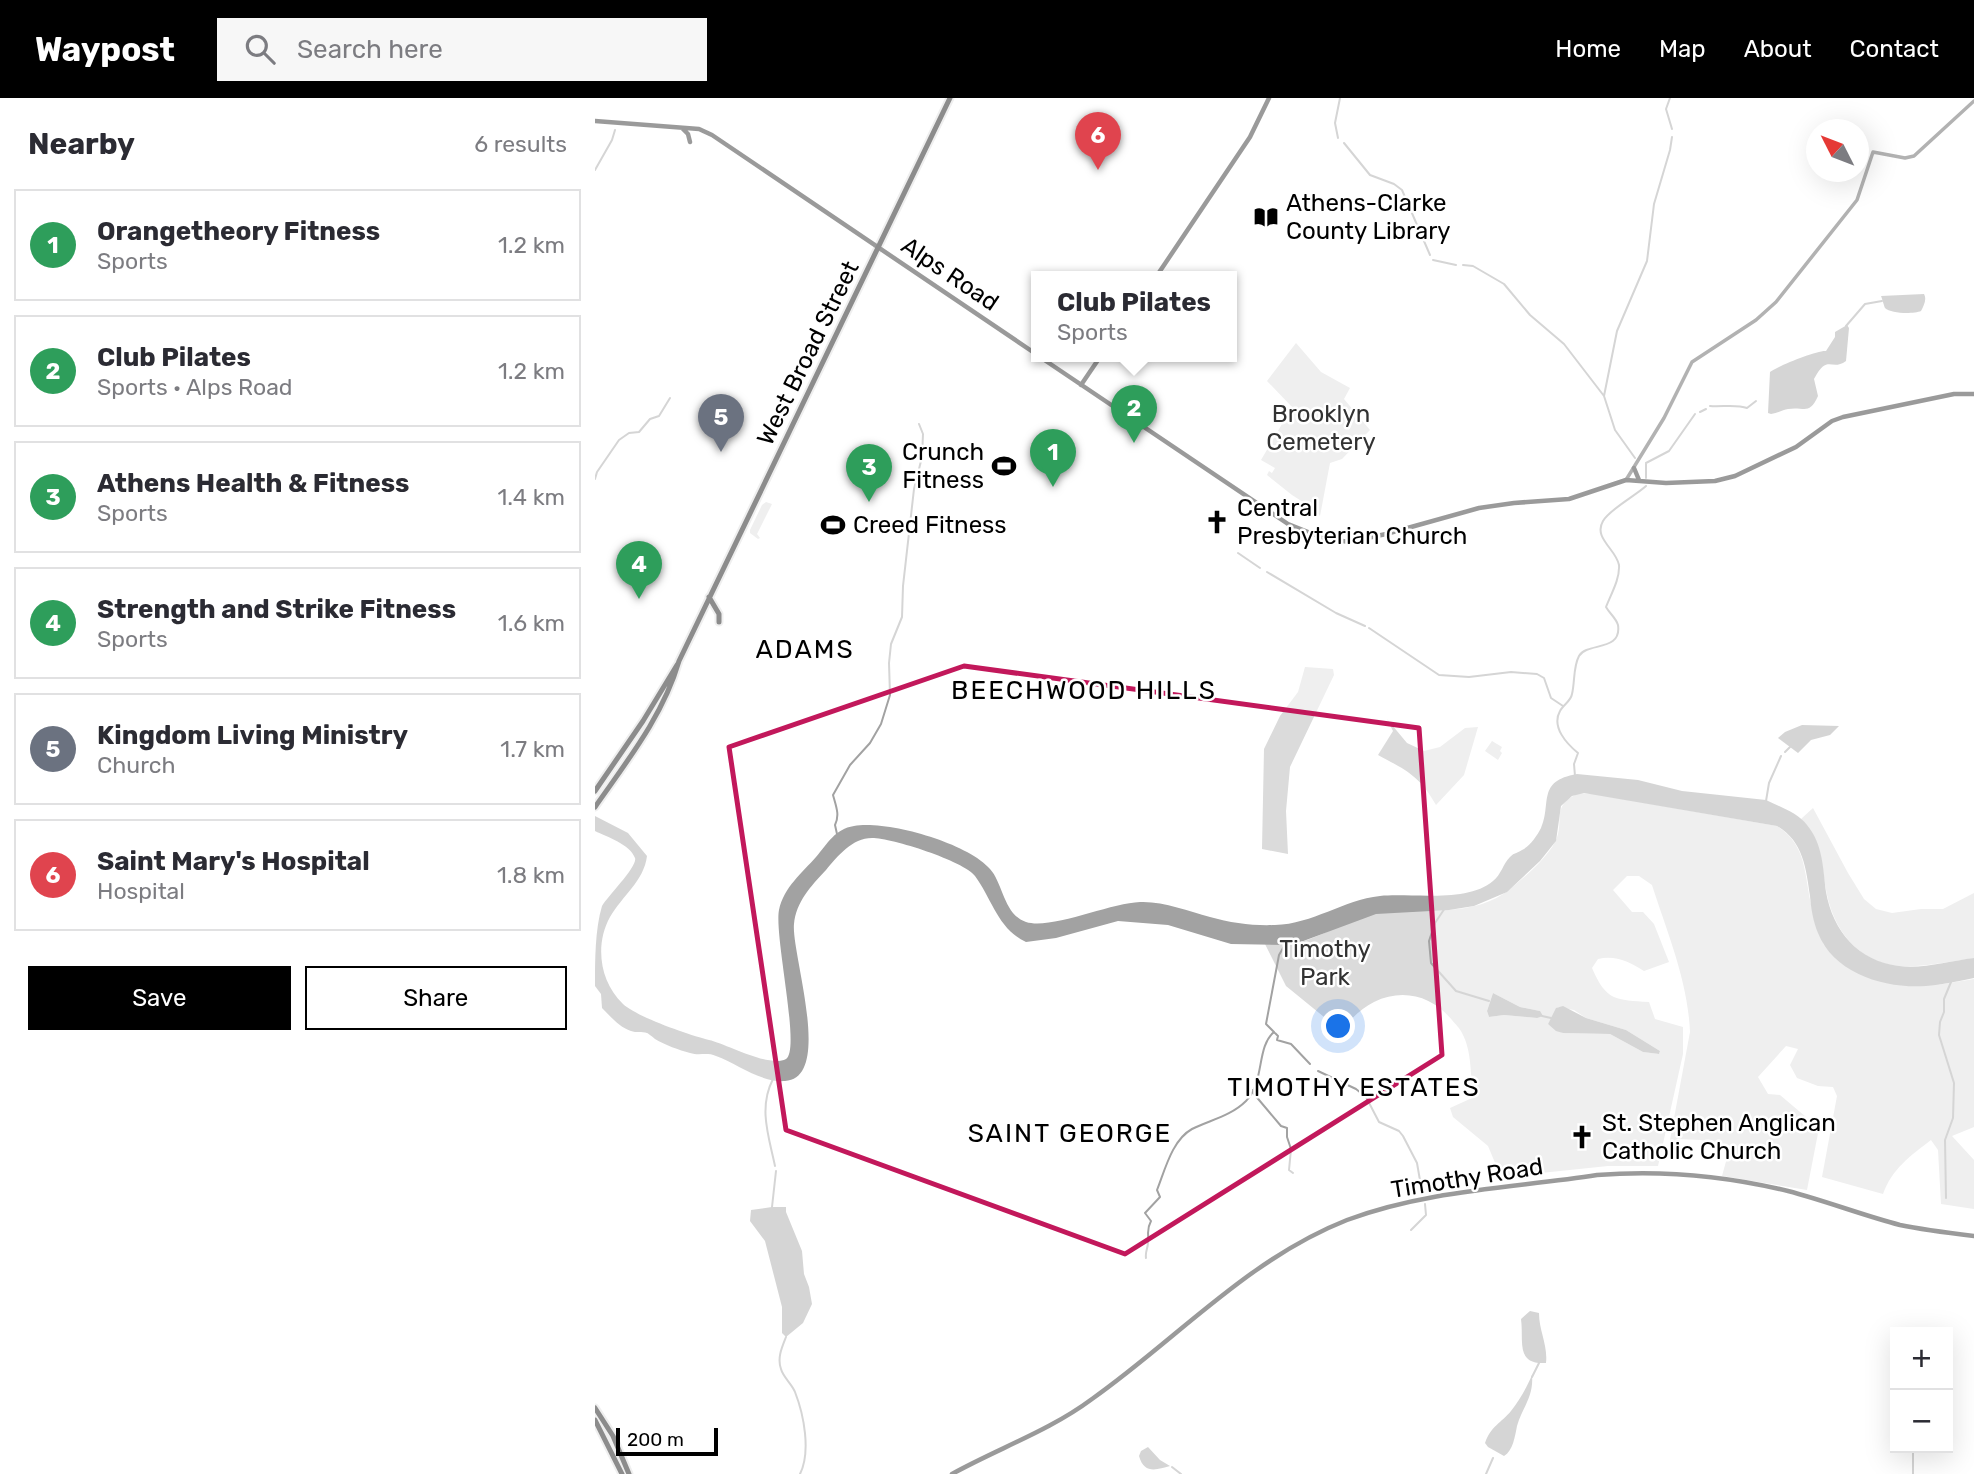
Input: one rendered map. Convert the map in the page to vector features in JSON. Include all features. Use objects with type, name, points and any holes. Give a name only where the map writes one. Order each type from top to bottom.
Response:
[{"type":"main road","name":"West Broad Street","points":[[595,807],[662,705],[709,597],[950,98]]},
{"type":"main road","points":[[1160,271],[1250,137],[1269,98]]},
{"type":"main road","name":"Alps Road","points":[[595,121],[701,130],[720,140],[1031,351]]},
{"type":"main road","points":[[680,127],[688,134],[690,142]]},
{"type":"main road","name":"Alps Road","points":[[1047,362],[1288,524],[1304,533],[1335,541],[1363,539],[1479,508],[1569,499],[1626,480],[1685,483],[1720,480],[1735,476],[1796,447],[1832,421],[1843,417],[1954,394],[1974,394]]},
{"type":"main road","points":[[1081,385],[1097,362]]},
{"type":"main road","points":[[1634,468],[1639,480]]},
{"type":"main road","points":[[709,597],[719,614],[719,622]]},
{"type":"main road","name":"West Broad Street","points":[[595,791],[638,729],[679,661]]},
{"type":"main road","points":[[638,729],[645,733]]},
{"type":"main road","name":"Timothy Road","points":[[952,1474],[1037,1433],[1081,1408],[1250,1273],[1307,1238],[1347,1220],[1413,1200],[1597,1175],[1626,1173],[1695,1176],[1785,1191],[1899,1224],[1974,1236]]},
{"type":"main road","points":[[595,1408],[613,1436],[629,1474]]},
{"type":"main road","points":[[597,1425],[622,1474]]},
{"type":"street","points":[[1626,480],[1664,418],[1692,362],[1756,320],[1776,302],[1857,200],[1873,152],[1905,158],[1914,156],[1974,101]]},
{"type":"highlighted area","points":[[964,666],[1419,728],[1442,1055],[1125,1254],[786,1130],[729,747]]},
{"type":"green space","name":"Brooklyn Cemetery","points":[[1296,343],[1321,372],[1350,388],[1344,399],[1370,430],[1342,459],[1330,463],[1320,516],[1267,475],[1275,468],[1261,460],[1292,407],[1267,381]]},
{"type":"green space","points":[[766,502],[772,504],[757,534],[760,538],[758,539],[750,530]]},
{"type":"green space","points":[[1305,667],[1333,669],[1334,675],[1290,767],[1286,811],[1288,854],[1262,849],[1264,749],[1280,716],[1298,692]]},
{"type":"green space","points":[[1387,719],[1407,743],[1424,751],[1440,747],[1465,728],[1478,727],[1464,775],[1436,805],[1424,787],[1411,775],[1378,755],[1393,731]]},
{"type":"green space","points":[[1492,741],[1502,747],[1498,760],[1485,751]]},
{"type":"green space","name":"Timothy Park","points":[[1579,793],[1594,794],[1777,826],[1787,834],[1800,852],[1812,908],[1824,945],[1937,985],[1974,979],[1974,1127],[1952,1136],[1974,1160],[1974,1209],[1941,1204],[1938,1150],[1931,1140],[1897,1170],[1883,1194],[1822,1177],[1837,1096],[1833,1087],[1818,1086],[1797,1078],[1790,1065],[1798,1049],[1786,1046],[1758,1077],[1768,1094],[1780,1095],[1819,1128],[1807,1190],[1722,1176],[1730,1147],[1701,1140],[1677,1139],[1672,1157],[1667,1156],[1690,1032],[1676,957],[1652,885],[1639,876],[1627,876],[1613,890],[1632,912],[1643,912],[1654,924],[1669,962],[1644,971],[1622,960],[1605,958],[1598,959],[1592,968],[1602,987],[1613,997],[1649,1002],[1655,1019],[1683,1027],[1683,1054],[1658,1166],[1608,1166],[1501,1177],[1488,1146],[1453,1117],[1450,1108],[1472,1098],[1470,1064],[1468,1048],[1461,1031],[1444,1012],[1426,1000],[1406,995],[1396,996],[1369,1005],[1340,1030],[1286,986],[1265,944],[1297,943],[1377,913],[1464,908],[1496,898],[1529,873],[1551,848],[1558,834],[1561,809],[1570,798]],"holes":[[[1493,993],[1520,1007],[1540,1011],[1537,1018],[1504,1015],[1489,1017],[1487,1011]],[[1558,1007],[1574,1010],[1586,1018],[1626,1030],[1660,1051],[1659,1054],[1643,1052],[1610,1034],[1563,1033],[1548,1024]]]},
{"type":"green space","points":[[1813,808],[1864,899],[1876,909],[1892,913],[1943,909],[1974,893],[1974,958],[1896,966],[1865,955],[1853,945],[1835,918],[1829,902],[1819,849],[1812,833],[1801,819]]},
{"type":"shaded area","points":[[1924,294],[1921,311],[1908,313],[1888,310],[1881,296]]},
{"type":"shaded area","points":[[1847,325],[1846,361],[1837,365],[1826,365],[1819,371],[1814,379],[1818,396],[1812,406],[1768,413],[1770,372],[1797,359],[1826,351],[1835,337],[1835,332]]},
{"type":"shaded area","points":[[1802,725],[1839,726],[1830,735],[1811,740],[1798,753],[1778,738]]},
{"type":"shaded area","points":[[1577,774],[1638,780],[1682,791],[1766,800],[1788,811],[1799,817],[1812,832],[1821,857],[1829,906],[1841,931],[1860,951],[1884,963],[1908,967],[1974,958],[1974,978],[1932,985],[1895,985],[1863,976],[1836,959],[1816,928],[1802,856],[1793,839],[1777,826],[1584,793],[1572,796],[1561,806],[1556,841],[1540,861],[1507,892],[1474,906],[1376,914],[1298,943],[1284,945],[1231,944],[1168,925],[1118,921],[1056,938],[1026,942],[1002,921],[975,876],[968,870],[943,857],[895,842],[872,838],[858,841],[841,854],[815,882],[801,901],[795,916],[795,939],[809,1038],[807,1059],[799,1075],[785,1081],[767,1079],[716,1056],[686,1052],[647,1033],[627,1029],[602,1008],[601,994],[595,986],[595,956],[602,906],[627,874],[635,858],[623,845],[595,831],[595,816],[628,833],[647,856],[642,873],[610,917],[602,939],[604,973],[615,995],[630,1009],[664,1025],[759,1058],[779,1061],[786,1059],[790,1051],[791,1036],[778,923],[781,902],[794,881],[832,837],[847,828],[868,825],[906,830],[964,850],[990,869],[1008,906],[1026,922],[1050,922],[1128,903],[1149,902],[1234,922],[1289,924],[1366,898],[1454,895],[1482,888],[1496,879],[1510,857],[1525,848],[1535,837],[1544,819],[1550,788],[1564,777]]},
{"type":"shaded area","points":[[1493,993],[1520,1007],[1540,1011],[1543,1016],[1489,1017],[1487,1011]]},
{"type":"shaded area","points":[[1563,1006],[1586,1018],[1626,1030],[1660,1051],[1659,1054],[1643,1052],[1610,1034],[1556,1031],[1548,1024],[1556,1008]]},
{"type":"shaded area","points":[[786,1207],[802,1251],[804,1274],[812,1304],[803,1323],[786,1337],[782,1333],[782,1307],[765,1241],[750,1221],[751,1210]]},
{"type":"shaded area","points":[[1530,1311],[1539,1313],[1546,1363],[1529,1360],[1523,1350],[1521,1319]]},
{"type":"shaded area","points":[[1532,1375],[1529,1396],[1512,1447],[1504,1456],[1488,1447],[1485,1443],[1487,1437],[1517,1403]]},
{"type":"shaded area","points":[[1148,1447],[1170,1466],[1151,1469],[1144,1466],[1139,1456],[1141,1451]]},
{"type":"waterway","points":[[1338,138],[1335,123],[1340,98]]},
{"type":"waterway","points":[[1670,98],[1666,109],[1672,129]]},
{"type":"waterway","points":[[595,170],[615,130]]},
{"type":"waterway","points":[[1604,396],[1617,331],[1647,261],[1654,204],[1672,137]]},
{"type":"waterway","points":[[1344,143],[1370,175],[1402,190],[1430,255]]},
{"type":"waterway","points":[[1433,260],[1456,265]]},
{"type":"waterway","points":[[1463,265],[1473,266],[1504,284],[1530,315],[1564,344],[1604,396],[1615,430],[1635,458]]},
{"type":"waterway","points":[[1846,326],[1865,304],[1882,301]]},
{"type":"waterway","points":[[595,479],[619,440],[629,433],[639,432],[650,419],[659,416],[670,398]]},
{"type":"waterway","points":[[1710,406],[1747,408],[1756,401]]},
{"type":"waterway","points":[[1700,412],[1706,409]]},
{"type":"waterway","points":[[1646,463],[1669,451],[1695,414]]},
{"type":"waterway","points":[[837,834],[837,810],[833,795],[850,765],[870,743],[881,724],[890,695],[891,644],[902,617],[914,489],[922,457],[923,434],[919,424]]},
{"type":"waterway","points":[[1646,464],[1646,478]]},
{"type":"waterway","points":[[1575,776],[1574,764],[1578,753],[1562,735],[1557,723],[1558,717],[1571,696],[1579,656],[1589,649],[1610,643],[1618,634],[1618,625],[1606,607],[1617,581],[1619,565],[1603,538],[1601,527],[1611,512],[1646,486]]},
{"type":"waterway","points":[[1238,553],[1260,568]]},
{"type":"waterway","points":[[1267,572],[1336,613],[1365,626]]},
{"type":"waterway","points":[[1369,628],[1439,675],[1469,677],[1511,672],[1537,674],[1544,678],[1551,698],[1563,706]]},
{"type":"waterway","points":[[1785,752],[1790,747]]},
{"type":"waterway","points":[[1766,801],[1769,783],[1781,756]]},
{"type":"waterway","points":[[1445,908],[1435,923],[1429,941],[1431,963],[1456,991],[1489,1001]]},
{"type":"waterway","points":[[1146,1258],[1151,1221],[1145,1213],[1160,1197],[1157,1190],[1179,1140],[1192,1129],[1234,1110],[1252,1093],[1265,1046],[1274,1032],[1266,1024],[1279,955],[1286,943]]},
{"type":"waterway","points":[[1946,1198],[1945,1140],[1953,1118],[1954,1083],[1939,1035],[1944,999],[1951,982]]},
{"type":"waterway","points":[[1542,1016],[1551,1018]]},
{"type":"waterway","points":[[1275,1033],[1277,1040],[1291,1044],[1310,1064]]},
{"type":"waterway","points":[[1318,1071],[1356,1089],[1366,1097],[1379,1122],[1399,1131],[1417,1163],[1422,1192]]},
{"type":"waterway","points":[[773,1079],[765,1112],[775,1166]]},
{"type":"waterway","points":[[1253,1090],[1281,1126],[1287,1128],[1291,1149],[1289,1170],[1293,1173]]},
{"type":"waterway","points":[[772,1207],[776,1171]]},
{"type":"waterway","points":[[1411,1230],[1426,1215],[1425,1204]]},
{"type":"waterway","points":[[786,1337],[780,1365],[795,1392],[805,1433],[805,1455],[800,1474]]},
{"type":"waterway","points":[[1532,1377],[1539,1363]]},
{"type":"waterway","points":[[1913,1453],[1913,1474]]},
{"type":"waterway","points":[[1486,1474],[1493,1458]]},
{"type":"waterway","points":[[1172,1467],[1181,1474]]},
{"type":"place","name":"Saint Mary's Hospital","points":[[1098,170]]},
{"type":"place","name":"Athens-Clarke County Library","points":[[1266,217]]},
{"type":"place","name":"Club Pilates","points":[[1134,443]]},
{"type":"place","name":"Kingdom Living Ministry","points":[[721,452]]},
{"type":"place","name":"Crunch Fitness","points":[[1004,466]]},
{"type":"place","name":"Orangetheory Fitness","points":[[1053,487]]},
{"type":"place","name":"Athens Health & Fitness","points":[[869,502]]},
{"type":"place","name":"Central Presbyterian Church","points":[[1217,522]]},
{"type":"place","name":"Creed Fitness","points":[[833,525]]},
{"type":"place","name":"Strength and Strike Fitness","points":[[639,599]]},
{"type":"place","name":"St. Stephen Anglican Catholic Church","points":[[1582,1137]]},
{"type":"district","name":"ADAMS","points":[[805,649]]},
{"type":"district","name":"BEECHWOOD HILLS","points":[[1084,690]]},
{"type":"district","name":"TIMOTHY ESTATES","points":[[1354,1087]]},
{"type":"district","name":"SAINT GEORGE","points":[[1070,1133]]}]
